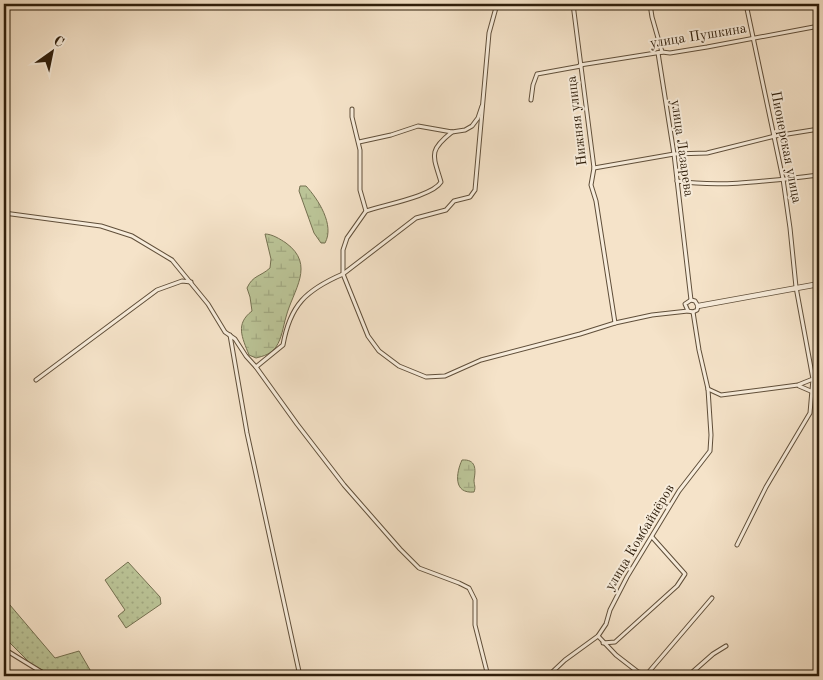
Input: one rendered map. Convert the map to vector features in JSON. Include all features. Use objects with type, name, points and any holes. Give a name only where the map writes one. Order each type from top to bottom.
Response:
[{"type":"street","points":[[256,367],[283,345],[286,329],[296,306],[310,292],[343,274],[416,218],[446,210],[454,201],[470,197],[475,190],[489,33],[497,4]]},
{"type":"street","name":"Нижняя улица","points":[[573,4],[594,168],[591,185],[596,201],[615,323]]},
{"type":"street","name":"улица Лазарева","points":[[650,4],[660,52],[678,181],[691,300]]},
{"type":"street","name":"Пионерская улица","points":[[737,544],[766,487],[810,413],[813,392],[813,380],[796,287],[783,179],[746,4]]},
{"type":"street","name":"улица Пушкина","points":[[531,100],[537,74],[660,52],[670,53],[707,47],[752,37],[793,32],[819,26]]},
{"type":"street","points":[[359,142],[391,135],[418,126],[452,132],[466,130],[478,118],[484,101]]},
{"type":"street","points":[[352,110],[359,142],[360,190],[366,211]]},
{"type":"street","points":[[594,168],[674,154],[707,152],[775,136],[819,129]]},
{"type":"street","points":[[452,132],[434,149],[434,159],[441,182],[438,187],[412,198],[366,211],[347,238],[343,250],[343,274],[368,336],[379,351],[399,366],[426,376],[445,376],[481,360],[615,323],[652,315],[693,312]]},
{"type":"street","points":[[678,181],[701,185],[819,175]]},
{"type":"street","points":[[4,213],[101,226],[132,236],[172,260],[208,304],[221,328],[235,339],[344,485],[400,549],[418,568],[459,582],[469,588],[475,600],[475,625],[488,676]]},
{"type":"street","points":[[36,380],[157,290],[182,281],[191,282]]},
{"type":"street","points":[[693,312],[698,306],[819,284]]},
{"type":"street","points":[[688,311],[685,304],[691,300],[696,301],[698,306]]},
{"type":"street","points":[[693,312],[708,389],[721,395],[798,385],[813,380]]},
{"type":"street","points":[[230,335],[247,433],[300,676]]},
{"type":"street","points":[[798,385],[813,392]]},
{"type":"street","name":"улица Комбайнёров","points":[[548,676],[565,660],[598,636],[606,624],[610,610],[627,577],[678,492],[710,451],[711,435],[708,389]]},
{"type":"street","points":[[603,643],[616,642],[677,586],[685,574],[652,536]]},
{"type":"street","points":[[647,674],[712,598]]},
{"type":"street","points":[[598,636],[616,655],[638,672],[654,676]]},
{"type":"street","points":[[688,676],[713,654],[726,646]]},
{"type":"street","points":[[4,649],[48,676]]},
{"type":"green space","points":[[300,186],[306,186],[324,213],[328,228],[328,236],[325,243],[321,243],[314,233],[299,191]]},
{"type":"green space","points":[[265,234],[281,240],[295,251],[300,260],[301,269],[297,288],[278,344],[270,353],[256,358],[249,355],[242,337],[242,326],[243,321],[252,311],[247,288],[254,278],[270,268],[271,259]]},
{"type":"green space","points":[[462,460],[470,461],[474,466],[474,492],[462,490],[459,486],[458,471]]},
{"type":"green space","points":[[128,562],[160,597],[161,604],[126,628],[118,616],[125,610],[105,580]]},
{"type":"green space","points":[[4,598],[55,658],[79,651],[93,675],[54,676],[32,665],[7,640],[4,643]]}]
